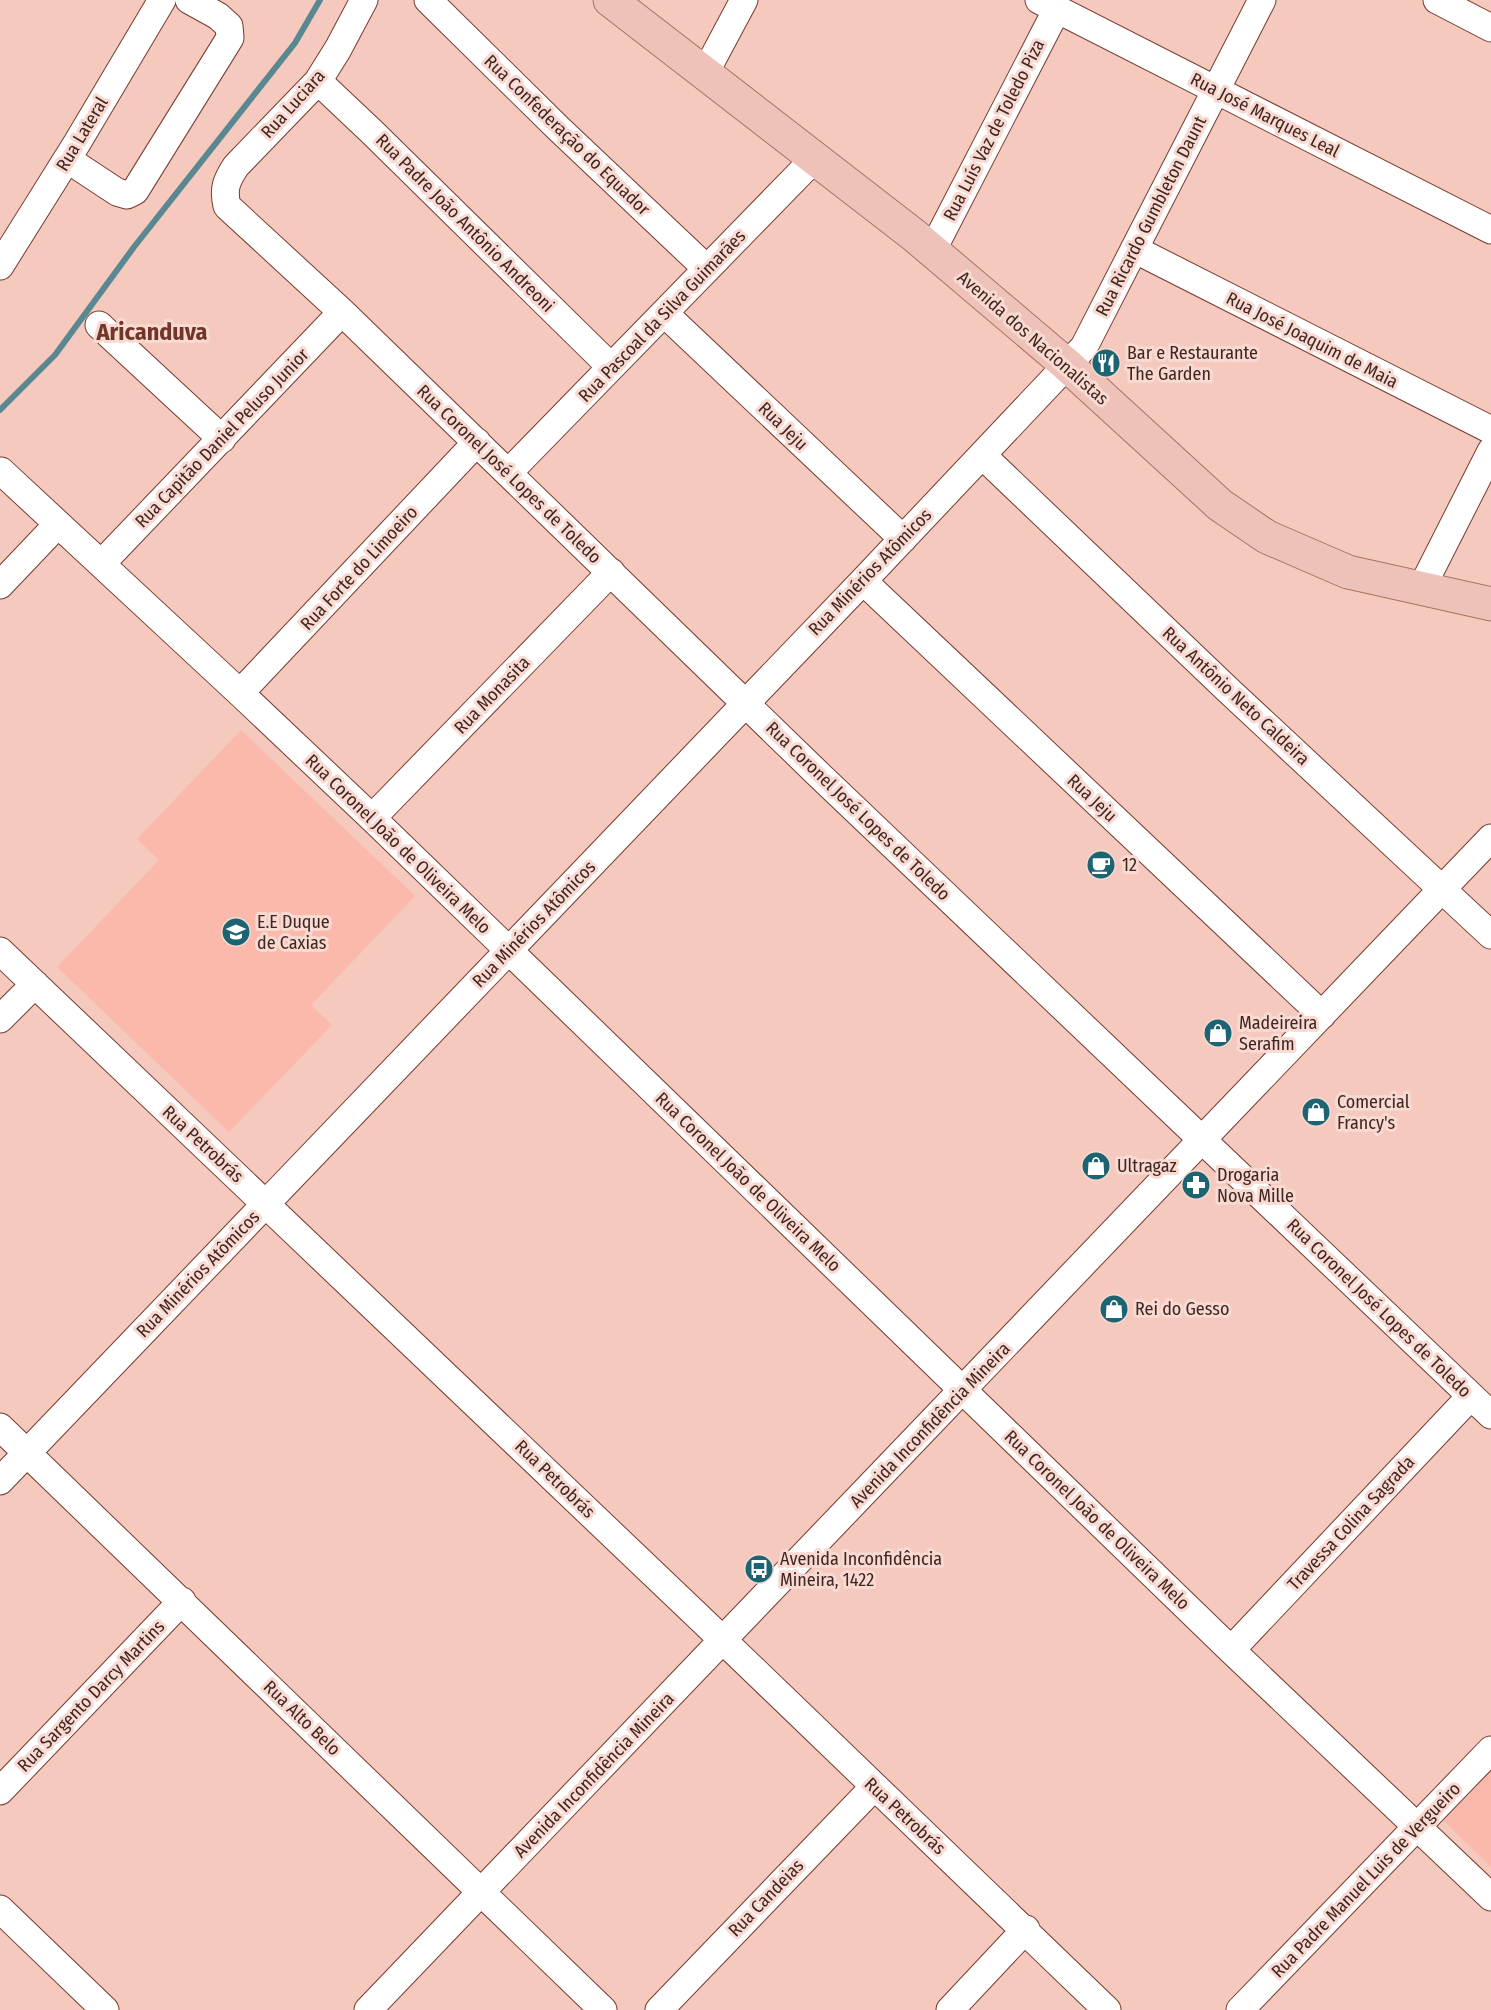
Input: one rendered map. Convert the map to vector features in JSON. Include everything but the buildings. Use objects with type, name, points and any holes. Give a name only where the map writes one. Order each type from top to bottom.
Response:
[{"type":"main road","name":"Avenida dos Nacionalistas","points":[[610,0],[932,251],[1067,365],[1220,506],[1267,537],[1348,572],[1491,604]]},
{"type":"street","name":"Rua Lateral","points":[[0,266],[162,0]]},
{"type":"street","points":[[67,159],[117,192],[127,195],[135,191],[230,38],[230,26],[218,16],[189,0]]},
{"type":"street","name":"Rua Luciara","points":[[227,206],[224,195],[226,181],[236,166],[318,81],[364,0]]},
{"type":"street","name":"Rua Confederação do Equador","points":[[428,0],[558,128],[707,269]]},
{"type":"street","points":[[705,73],[744,0]]},
{"type":"street","name":"Rua Ricardo Gumbleton Daunt","points":[[1067,365],[1084,347],[1262,0]]},
{"type":"street","points":[[1437,0],[1491,28]]},
{"type":"street","name":"Rua José Marques Leal","points":[[1048,4],[1491,230]]},
{"type":"street","name":"Rua Luís Vaz de Toledo Piza","points":[[932,251],[1048,4]]},
{"type":"street","name":"Rua Padre João Antônio Andreoni","points":[[318,81],[611,367]]},
{"type":"street","name":"Rua Pascoal da Silva Guimarães","points":[[508,473],[815,158]]},
{"type":"street","name":"Rua Coronel José Lopes de Toledo","points":[[227,206],[342,312],[745,703],[1491,1415]]},
{"type":"street","name":"Rua José Joaquim de Maia","points":[[1134,249],[1491,430]]},
{"type":"street","name":"Rua Capitão Daniel Peluso Junior","points":[[101,564],[342,312]]},
{"type":"street","name":"Rua Jeju","points":[[664,313],[903,539]]},
{"type":"street","points":[[99,325],[222,439]]},
{"type":"street","name":"Rua Minérios Atômicos","points":[[0,1481],[863,581],[1067,365]]},
{"type":"street","name":"Rua Forte do Limoeiro","points":[[240,693],[477,442]]},
{"type":"street","points":[[1421,589],[1491,451]]},
{"type":"street","name":"Rua Antônio Neto Caldeira","points":[[982,455],[1227,689],[1491,935]]},
{"type":"street","name":"Rua Coronel João de Oliveira Melo","points":[[1,471],[372,818],[1231,1650],[1491,1897]]},
{"type":"street","points":[[0,585],[58,524]]},
{"type":"street","name":"Rua Monasita","points":[[372,818],[611,572]]},
{"type":"street","name":"Rua Jeju","points":[[863,581],[1322,1015]]},
{"type":"street","name":"Avenida Inconfidência Mineira","points":[[368,2010],[1491,838]]},
{"type":"street","name":"Rua Petrobrás","points":[[0,951],[1026,1929],[1107,2010]]},
{"type":"street","points":[[0,1019],[35,984]]},
{"type":"street","name":"Travessa Colina Sagrada","points":[[1231,1650],[1471,1396]]},
{"type":"street","name":"Rua Alto Belo","points":[[0,1427],[603,2010]]},
{"type":"street","name":"Rua Sargento Darcy Martins","points":[[0,1791],[182,1601]]},
{"type":"street","name":"Rua Padre Manuel Luis de Vergueiro","points":[[1240,2010],[1491,1750]]},
{"type":"street","name":"Rua Candeias","points":[[659,2010],[874,1786]]},
{"type":"street","points":[[0,1909],[105,2010]]},
{"type":"street","points":[[950,2010],[1026,1929]]},
{"type":"shaded area","name":"E.E Duque de Caxias","points":[[241,730],[415,896],[311,1005],[332,1025],[229,1132],[57,967],[159,860],[137,839]]},
{"type":"shaded area","points":[[1491,1769],[1491,1867],[1442,1819]]},
{"type":"waterway","points":[[0,410],[55,355],[134,247],[295,43],[320,0]]},
{"type":"place","name":"Bar e Restaurante The Garden","points":[[1106,363]]},
{"type":"place","name":"12","points":[[1101,865]]},
{"type":"place","name":"E.E Duque de Caxias","points":[[236,932]]},
{"type":"place","name":"Madeireira Serafim","points":[[1218,1033]]},
{"type":"place","name":"Comercial Francy's","points":[[1316,1112]]},
{"type":"place","name":"Ultragaz","points":[[1096,1166]]},
{"type":"place","name":"Drogaria Nova Mille","points":[[1196,1185]]},
{"type":"place","name":"Rei do Gesso","points":[[1114,1309]]},
{"type":"place","name":"Avenida Inconfidência Mineira, 1422","points":[[759,1569]]},
{"type":"district","name":"Aricanduva","points":[[152,332]]}]
